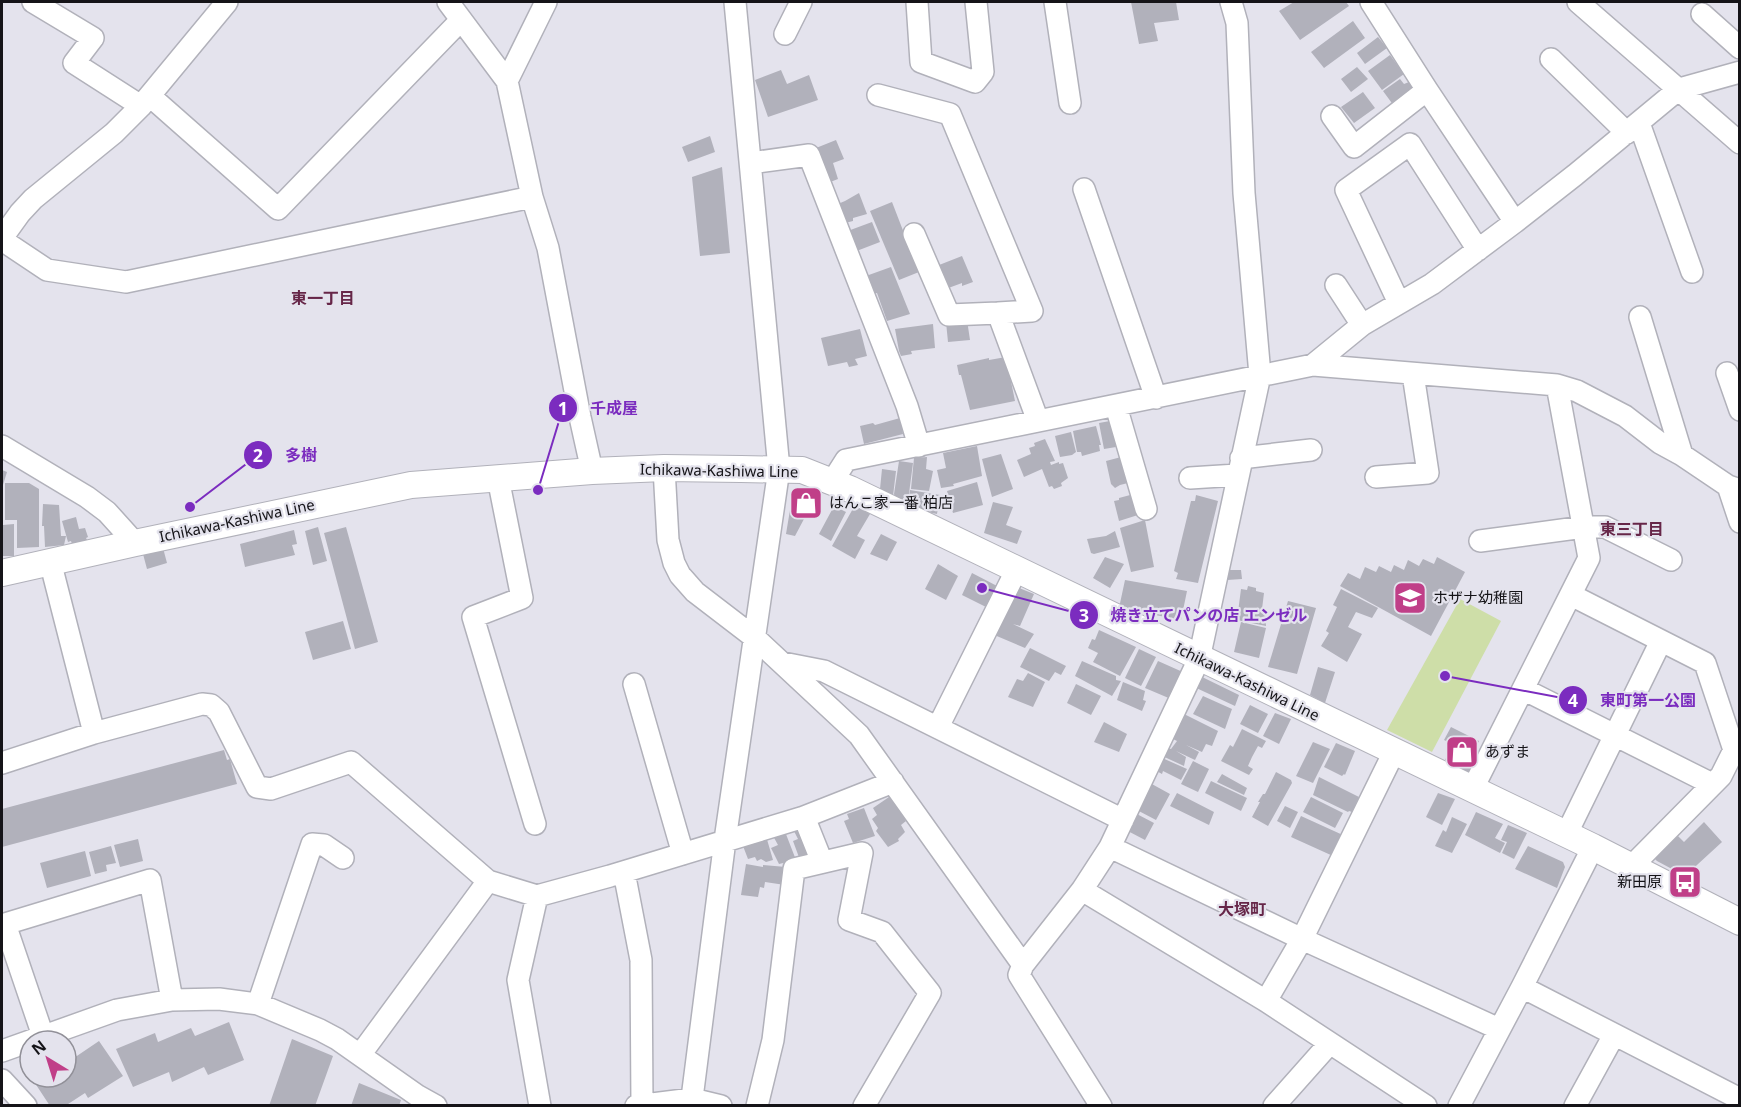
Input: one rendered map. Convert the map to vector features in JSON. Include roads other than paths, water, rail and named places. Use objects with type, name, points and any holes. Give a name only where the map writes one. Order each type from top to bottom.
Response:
[{"type":"main road","name":"Ichikawa-Kashiwa Line","points":[[5,570],[411,486],[592,471],[664,468],[802,470],[832,482],[1593,847],[1740,922]]},
{"type":"street","points":[[33,2],[93,38],[74,63],[145,101],[278,209],[461,20]]},
{"type":"street","points":[[227,2],[145,101],[114,133],[33,199],[2,239],[47,270],[126,282],[532,197]]},
{"type":"street","points":[[448,2],[507,81],[532,197],[548,248],[592,471]]},
{"type":"street","points":[[507,81],[546,2]]},
{"type":"street","points":[[692,1102],[725,840],[779,469],[735,2]]},
{"type":"street","points":[[785,34],[801,2]]},
{"type":"street","points":[[917,2],[921,62],[975,82],[982,72],[976,2]]},
{"type":"street","points":[[1055,2],[1070,103]]},
{"type":"street","points":[[1101,1106],[1019,975],[1023,965],[1082,890],[1110,847],[1199,659],[1260,375],[1244,193],[1237,24],[1231,2]]},
{"type":"street","points":[[1371,2],[1515,222]]},
{"type":"street","points":[[1578,2],[1740,143]]},
{"type":"street","points":[[1702,14],[1740,48]]},
{"type":"street","points":[[1551,59],[1633,128],[1692,272]]},
{"type":"street","points":[[1313,365],[1362,325],[1432,284],[1478,250],[1679,89],[1740,72]]},
{"type":"street","points":[[1332,116],[1354,147],[1427,90]]},
{"type":"street","points":[[878,95],[950,114],[1032,311],[949,315],[914,234]]},
{"type":"street","points":[[1399,303],[1346,190],[1410,144],[1478,250]]},
{"type":"street","points":[[751,163],[809,155],[907,406],[919,446]]},
{"type":"street","points":[[1084,189],[1156,398]]},
{"type":"street","points":[[1336,285],[1362,325]]},
{"type":"street","points":[[998,313],[1038,421]]},
{"type":"street","points":[[1640,317],[1682,455]]},
{"type":"street","points":[[832,482],[846,460],[1313,365],[1557,385],[1577,391],[1624,416],[1660,443],[1734,488],[1740,522]]},
{"type":"street","points":[[1727,373],[1740,410]]},
{"type":"street","points":[[1376,477],[1428,473],[1413,374]]},
{"type":"street","points":[[1472,790],[1588,558],[1557,385]]},
{"type":"street","points":[[1116,406],[1146,509]]},
{"type":"street","points":[[2,446],[87,497],[107,512],[135,543]]},
{"type":"street","points":[[1190,478],[1311,450]]},
{"type":"street","points":[[664,468],[668,540],[680,576],[695,592],[755,638],[859,735],[1023,965]]},
{"type":"street","points":[[498,478],[522,598],[473,617],[535,824]]},
{"type":"street","points":[[1480,542],[1584,527],[1605,527],[1671,560]]},
{"type":"street","points":[[50,561],[93,733]]},
{"type":"street","points":[[938,727],[1016,571]]},
{"type":"street","points":[[1571,596],[1705,663],[1734,750],[1713,784],[1631,867]]},
{"type":"street","points":[[1566,834],[1661,641]]},
{"type":"street","points":[[783,663],[824,670],[1123,820]]},
{"type":"street","points":[[634,684],[683,854]]},
{"type":"street","points":[[1523,689],[1713,784]]},
{"type":"street","points":[[2,763],[93,733],[202,704],[211,705],[219,712],[257,787],[271,789],[351,762],[488,880],[537,896],[804,817],[894,782]]},
{"type":"street","points":[[1266,1001],[1302,939],[1394,752]]},
{"type":"street","points":[[804,817],[822,862]]},
{"type":"street","points":[[258,1004],[312,844],[324,845],[343,858]]},
{"type":"street","points":[[1110,847],[1302,939],[1499,1029]]},
{"type":"street","points":[[1459,1106],[1593,847]]},
{"type":"street","points":[[757,1106],[773,1040],[794,869],[862,853],[849,920],[882,932],[930,993],[864,1106]]},
{"type":"street","points":[[624,872],[641,960],[642,1105]]},
{"type":"street","points":[[41,1029],[5,924],[150,880],[172,1000]]},
{"type":"street","points":[[360,1055],[488,880]]},
{"type":"street","points":[[1082,890],[1266,1001],[1426,1106]]},
{"type":"street","points":[[537,896],[518,980],[540,1106]]},
{"type":"street","points":[[1522,987],[1740,1099]]},
{"type":"street","points":[[63,1029],[117,1010],[172,1000],[219,999],[258,1004],[337,1039],[418,1096],[436,1106]]},
{"type":"street","points":[[1575,1106],[1614,1035]]},
{"type":"street","points":[[1274,1106],[1330,1043]]},
{"type":"street","points":[[2,1051],[18,1045]]},
{"type":"street","points":[[2,1080],[23,1105]]},
{"type":"street","points":[[636,1106],[692,1102],[721,1106]]},
{"type":"place","name":"千成屋","points":[[538,490]]},
{"type":"place","name":"はんこ家一番 柏店","points":[[806,503]]},
{"type":"place","name":"多樹","points":[[190,507]]},
{"type":"place","name":"焼き立てパンの店 エンゼル","points":[[982,588]]},
{"type":"place","name":"ホザナ幼稚園","points":[[1410,598]]},
{"type":"place","name":"東町第一公園","points":[[1445,676]]},
{"type":"place","name":"あずま","points":[[1462,752]]},
{"type":"place","name":"新田原","points":[[1685,882]]},
{"type":"district","name":"東一丁目","points":[[323,298]]},
{"type":"district","name":"東三丁目","points":[[1632,529]]},
{"type":"district","name":"大塚町","points":[[1242,909]]}]
